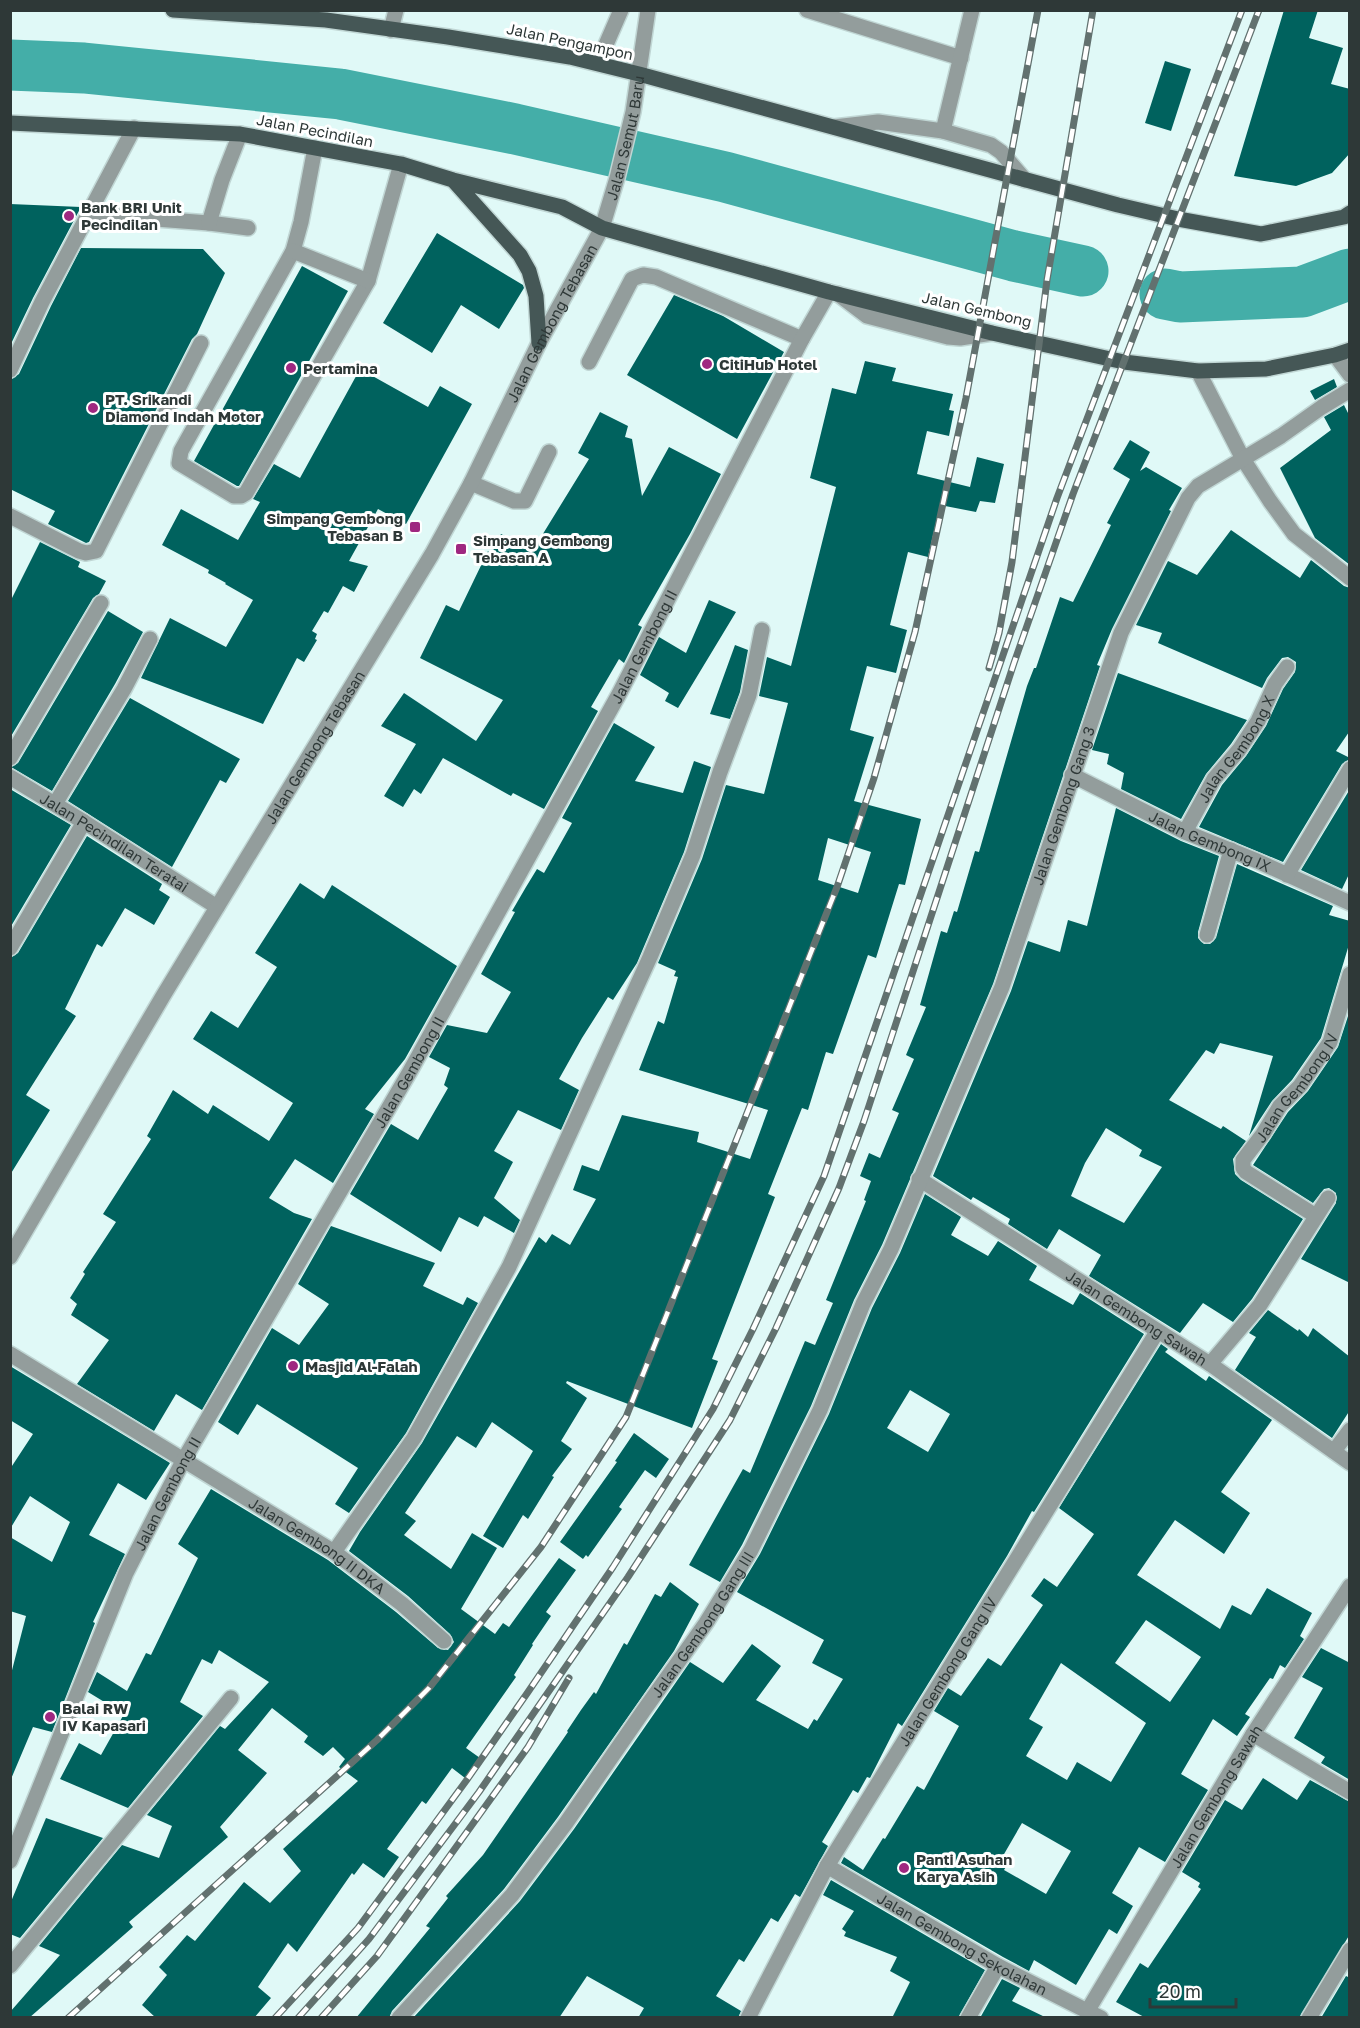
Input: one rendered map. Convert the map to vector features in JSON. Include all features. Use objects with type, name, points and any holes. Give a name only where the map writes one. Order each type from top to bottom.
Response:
[{"type":"main road","name":"Jalan Pengampon","points":[[172,10],[326,15],[391,30],[598,63],[639,74]]},
{"type":"main road","points":[[639,74],[1164,216],[1261,234],[1344,217],[1350,213]]},
{"type":"main road","name":"Jalan Pecindilan","points":[[10,123],[240,134],[401,164],[453,180],[562,207],[602,228]]},
{"type":"main road","points":[[453,180],[520,255],[530,271],[536,296],[539,343]]},
{"type":"main road","name":"Jalan Gembong","points":[[602,228],[833,293],[992,333],[1124,362],[1198,370],[1266,369],[1342,352]]},
{"type":"street","points":[[391,30],[396,10]]},
{"type":"street","points":[[598,63],[621,10]]},
{"type":"street","name":"Jalan Semut Baru","points":[[602,228],[633,112],[648,10]]},
{"type":"street","points":[[807,10],[961,58]]},
{"type":"street","points":[[943,131],[972,10]]},
{"type":"street","points":[[834,127],[878,122],[943,131],[991,145],[1001,152],[1025,180]]},
{"type":"street","points":[[10,370],[42,302],[134,128]]},
{"type":"street","points":[[209,223],[222,180],[240,134]]},
{"type":"street","points":[[315,148],[293,251],[186,441],[179,458],[179,463],[234,496],[246,493],[368,281],[401,164]]},
{"type":"street","points":[[89,214],[248,228]]},
{"type":"street","name":"Jalan Gembong Tebasan","points":[[10,1257],[163,996],[432,554],[471,483],[539,343],[602,228]]},
{"type":"street","points":[[293,251],[368,281]]},
{"type":"street","points":[[589,362],[632,279],[643,275],[656,277],[802,339]]},
{"type":"street","name":"Jalan Gembong II","points":[[10,1861],[126,1573],[183,1461],[409,1073],[619,694],[802,339],[833,293]]},
{"type":"street","points":[[10,516],[79,551],[86,553],[96,551],[201,343]]},
{"type":"street","points":[[1342,352],[1350,375]]},
{"type":"street","points":[[1198,370],[1242,459],[1294,534],[1350,578]]},
{"type":"street","name":"Jalan Gembong Gang 3","points":[[919,1179],[1012,960],[1121,633],[1188,498],[1198,486],[1281,436],[1350,390]]},
{"type":"street","points":[[471,483],[514,501],[525,501],[549,452]]},
{"type":"street","points":[[10,758],[101,603]]},
{"type":"street","points":[[334,1552],[414,1438],[509,1267],[650,957],[693,855],[720,772],[749,695],[762,630]]},
{"type":"street","points":[[55,804],[124,690],[150,639]]},
{"type":"street","name":"Jalan Gembong X","points":[[1185,832],[1214,778],[1239,750],[1258,722],[1275,684],[1287,667]]},
{"type":"street","points":[[1287,875],[1350,769]]},
{"type":"street","name":"Jalan Gembong IX","points":[[1072,776],[1185,832],[1350,903]]},
{"type":"street","name":"Jalan Pecindilan Teratai","points":[[10,777],[217,907]]},
{"type":"street","points":[[10,948],[84,822]]},
{"type":"street","points":[[1207,935],[1231,850]]},
{"type":"street","name":"Jalan Gembong IV","points":[[1316,1216],[1246,1172],[1243,1168],[1243,1160],[1263,1134],[1280,1106],[1300,1086],[1330,1042],[1350,974]]},
{"type":"street","name":"Jalan Gembong Sawah","points":[[919,1179],[1210,1364],[1350,1463]]},
{"type":"street","name":"Jalan Gembong Gang III","points":[[399,2018],[512,1895],[566,1823],[706,1623],[751,1550],[820,1410],[862,1304],[891,1249],[919,1179]]},
{"type":"street","points":[[1210,1364],[1260,1305],[1328,1198]]},
{"type":"street","name":"Jalan Gembong Gang IV","points":[[748,2018],[827,1866],[1157,1332]]},
{"type":"street","name":"Jalan Gembong II DKA","points":[[10,1354],[334,1552],[402,1604],[444,1641]]},
{"type":"street","points":[[1334,1451],[1350,1430]]},
{"type":"street","name":"Jalan Gembong Sawah","points":[[1094,2014],[1253,1734],[1350,1586]]},
{"type":"street","points":[[10,1966],[231,1698]]},
{"type":"street","points":[[1253,1734],[1350,1792]]},
{"type":"street","name":"Jalan Gembong Sekolahan","points":[[827,1866],[998,1966],[1094,2014]]},
{"type":"street","points":[[1310,2018],[1350,1950]]},
{"type":"street","points":[[968,2018],[998,1966]]},
{"type":"building","points":[[1284,10],[1318,10],[1309,38],[1343,48],[1331,84],[1350,89],[1350,153],[1332,173],[1296,186],[1234,176]]},
{"type":"building","points":[[1165,61],[1191,69],[1171,131],[1145,123]]},
{"type":"building","points":[[10,204],[81,207],[10,346]]},
{"type":"building","points":[[437,233],[523,285],[524,288],[499,329],[461,305],[432,353],[383,323]]},
{"type":"building","name":"PT. Srikandi Diamond Indah Motor","points":[[81,248],[203,249],[225,273],[197,334],[192,339],[89,542],[86,543],[48,524],[55,511],[10,489],[10,380],[19,374]]},
{"type":"building","points":[[302,266],[348,291],[237,486],[194,461]]},
{"type":"building","name":"CitiHub Hotel","points":[[674,295],[723,316],[784,352],[737,439],[627,375]]},
{"type":"building","points":[[865,361],[896,368],[892,381],[953,394],[949,410],[954,411],[949,436],[927,431],[917,474],[970,487],[977,457],[1004,464],[995,503],[980,501],[976,512],[940,505],[928,557],[908,552],[890,625],[907,630],[896,673],[867,666],[850,730],[874,737],[854,801],[921,819],[905,885],[899,884],[876,958],[868,955],[833,1054],[826,1052],[808,1110],[802,1108],[768,1194],[775,1197],[712,1359],[718,1361],[692,1428],[567,1381],[566,1383],[587,1398],[561,1441],[572,1449],[552,1476],[554,1477],[528,1519],[523,1515],[503,1548],[483,1536],[533,1451],[492,1422],[476,1448],[457,1436],[405,1513],[416,1521],[404,1535],[451,1569],[472,1533],[497,1548],[461,1609],[495,1634],[503,1623],[509,1627],[559,1558],[576,1570],[546,1612],[551,1616],[514,1675],[516,1677],[466,1748],[480,1758],[465,1778],[452,1768],[426,1804],[422,1801],[387,1849],[399,1857],[384,1878],[363,1863],[354,1875],[352,1873],[297,1952],[288,1943],[258,1987],[271,1998],[254,2018],[156,2018],[142,2005],[167,1975],[159,1967],[187,1935],[195,1941],[244,1882],[270,1903],[301,1871],[283,1849],[358,1781],[339,1767],[345,1759],[333,1747],[323,1756],[304,1742],[308,1736],[272,1708],[238,1750],[267,1773],[220,1827],[228,1837],[129,1922],[133,1927],[29,2018],[10,2018],[10,2012],[60,1955],[39,1946],[122,1845],[159,1858],[172,1826],[147,1815],[220,1726],[225,1729],[269,1682],[219,1650],[212,1664],[202,1659],[180,1702],[203,1716],[128,1808],[60,1779],[79,1743],[101,1755],[124,1714],[88,1692],[97,1672],[127,1691],[146,1653],[151,1655],[198,1558],[178,1544],[211,1489],[328,1560],[396,1612],[438,1648],[448,1650],[454,1642],[450,1634],[408,1596],[349,1551],[422,1443],[539,1237],[546,1243],[552,1234],[570,1245],[596,1199],[573,1190],[582,1165],[599,1171],[622,1115],[699,1132],[697,1142],[750,1159],[768,1110],[639,1070],[658,1021],[664,1024],[678,977],[674,976],[676,971],[658,963],[702,859],[726,785],[764,794],[788,703],[759,696],[767,657],[791,666],[836,487],[810,478],[832,388],[856,394]],"holes":[[[828,838],[871,852],[858,893],[818,880]]]},
{"type":"building","points":[[360,369],[428,407],[440,386],[472,404],[406,524],[378,509],[349,561],[368,566],[354,592],[343,586],[328,613],[324,611],[312,631],[317,634],[315,639],[317,640],[304,662],[297,658],[263,724],[141,678],[170,618],[226,647],[253,600],[208,573],[209,570],[162,545],[181,509],[238,540],[260,502],[253,499],[274,464],[300,478]]},
{"type":"building","points":[[1334,379],[1337,387],[1315,400],[1310,391]]},
{"type":"building","points":[[1344,405],[1350,417],[1350,565],[1315,538],[1280,468],[1331,430],[1324,417]]},
{"type":"building","points":[[600,412],[628,426],[625,437],[632,439],[642,496],[669,447],[721,474],[638,625],[642,627],[624,663],[619,659],[591,707],[598,711],[544,809],[513,793],[511,796],[443,758],[421,794],[414,789],[403,807],[384,796],[416,744],[381,726],[404,693],[476,741],[503,700],[420,658],[446,605],[459,611],[488,551],[492,553],[501,534],[533,550],[589,459],[578,453]]},
{"type":"building","points":[[1130,440],[1150,452],[1140,471],[1146,467],[1182,488],[1169,510],[1171,511],[1112,629],[1097,665],[1100,666],[993,984],[882,1245],[854,1300],[811,1406],[742,1545],[720,1582],[689,1565],[743,1469],[750,1473],[805,1341],[815,1345],[833,1303],[826,1300],[866,1201],[864,1200],[871,1181],[860,1176],[869,1153],[880,1158],[899,1113],[892,1110],[914,1059],[906,1055],[926,1007],[920,1005],[941,931],[947,933],[954,911],[957,912],[975,851],[979,852],[1027,686],[1036,668],[1060,597],[1073,602],[1111,525],[1107,523],[1130,479],[1113,469]]},
{"type":"building","points":[[1231,530],[1300,578],[1311,560],[1344,586],[1350,588],[1349,732],[1336,751],[1350,759],[1342,764],[1283,862],[1199,827],[1222,785],[1246,756],[1266,726],[1283,689],[1295,672],[1296,662],[1288,657],[1282,658],[1262,688],[1158,643],[1162,633],[1136,625],[1168,561],[1197,575]]},
{"type":"building","points":[[40,542],[80,562],[78,567],[106,581],[99,594],[93,598],[10,738],[10,602]]},
{"type":"building","points":[[709,600],[736,612],[678,708],[665,701],[669,693],[640,675],[659,637],[686,653]]},
{"type":"building","points":[[108,611],[143,632],[52,791],[11,767],[18,763]]},
{"type":"building","points":[[735,645],[748,650],[740,692],[730,719],[710,714]]},
{"type":"building","points":[[1118,673],[1247,720],[1206,774],[1181,819],[1121,789],[1124,773],[1107,764],[1109,754],[1092,750]]},
{"type":"building","points":[[130,698],[240,759],[226,783],[220,780],[172,867],[68,801]]},
{"type":"building","points":[[614,723],[655,747],[635,781],[683,793],[694,761],[711,767],[684,852],[637,963],[613,1000],[608,997],[559,1079],[579,1090],[561,1130],[518,1110],[494,1151],[513,1162],[494,1198],[520,1220],[514,1233],[484,1216],[478,1227],[459,1217],[441,1252],[350,1194],[391,1124],[418,1140],[448,1088],[444,1085],[450,1068],[429,1057],[447,1025],[487,1033],[511,992],[481,974],[526,887],[537,869],[544,873],[572,823],[562,818]]},
{"type":"building","points":[[10,789],[71,825],[10,928]]},
{"type":"building","points":[[1350,789],[1350,872],[1342,889],[1301,870]]},
{"type":"building","points":[[1116,808],[1181,841],[1219,856],[1198,932],[1198,938],[1204,944],[1210,944],[1216,938],[1237,864],[1333,906],[1329,915],[1350,921],[1350,941],[1321,1038],[1292,1080],[1272,1101],[1249,1136],[1273,1056],[1220,1043],[1214,1054],[1206,1050],[1169,1100],[1221,1129],[1223,1126],[1246,1141],[1233,1159],[1235,1174],[1303,1219],[1252,1299],[1233,1322],[1203,1303],[1180,1333],[1089,1276],[1101,1255],[1059,1229],[1047,1249],[1008,1224],[1010,1219],[973,1197],[971,1200],[933,1176],[1011,991],[1028,941],[1060,952],[1068,920],[1087,926]],"holes":[[[1106,1128],[1142,1150],[1139,1156],[1162,1167],[1124,1223],[1071,1196],[1085,1163]]]},
{"type":"building","points":[[87,836],[162,884],[159,890],[170,897],[154,925],[125,908],[102,947],[97,944],[65,1009],[76,1016],[26,1095],[50,1110],[10,1175],[10,958],[18,953]]},
{"type":"building","points":[[300,883],[324,899],[332,885],[457,966],[405,1059],[365,1109],[374,1114],[333,1183],[295,1159],[269,1198],[294,1213],[312,1219],[202,1410],[176,1394],[154,1431],[77,1384],[109,1340],[71,1315],[77,1304],[70,1298],[85,1274],[83,1272],[116,1222],[103,1214],[151,1139],[147,1136],[173,1090],[208,1114],[213,1105],[269,1141],[293,1103],[193,1039],[211,1011],[238,1028],[277,967],[255,953]]},
{"type":"building","points":[[1350,1010],[1350,1283],[1301,1259],[1336,1203],[1336,1193],[1329,1188],[1324,1189],[1313,1203],[1253,1165],[1288,1112],[1308,1091],[1338,1047]]},
{"type":"building","points":[[925,1194],[961,1217],[951,1235],[988,1256],[998,1241],[1037,1266],[1029,1280],[1073,1305],[1080,1293],[1144,1334],[1034,1512],[1032,1511],[1007,1556],[902,1726],[898,1723],[870,1778],[867,1777],[858,1793],[853,1790],[822,1842],[828,1846],[800,1897],[795,1894],[778,1922],[771,1918],[744,1962],[739,1959],[716,1996],[741,2011],[738,2018],[638,2018],[644,2008],[587,1976],[559,2018],[413,2018],[520,1901],[574,1829],[690,1662],[723,1683],[752,1644],[781,1666],[756,1700],[808,1729],[814,1719],[817,1721],[843,1679],[812,1663],[824,1640],[737,1592],[760,1554],[829,1414],[872,1308],[900,1253]],"holes":[[[910,1390],[950,1414],[928,1452],[887,1428]]]},
{"type":"building","points":[[331,1226],[435,1263],[423,1286],[463,1305],[467,1297],[478,1303],[406,1433],[349,1513],[335,1504],[358,1468],[257,1404],[238,1435],[218,1422],[272,1328],[299,1345],[329,1304],[298,1284]]},
{"type":"building","points":[[1268,1310],[1308,1337],[1313,1328],[1350,1357],[1350,1410],[1332,1438],[1235,1370],[1256,1337],[1249,1333]]},
{"type":"building","points":[[1161,1344],[1168,1349],[1165,1352],[1206,1381],[1209,1376],[1272,1420],[1221,1492],[1250,1513],[1224,1554],[1175,1520],[1137,1575],[1220,1629],[1232,1605],[1251,1615],[1267,1588],[1312,1613],[1300,1636],[1304,1639],[1285,1668],[1280,1665],[1273,1679],[1270,1678],[1245,1714],[1250,1717],[1237,1736],[1213,1719],[1181,1774],[1208,1790],[1165,1862],[1139,1847],[1112,1893],[1133,1906],[1117,1934],[1109,1929],[1076,1985],[1034,1960],[1029,1971],[841,1863],[844,1857],[863,1870],[917,1786],[924,1790],[959,1726],[934,1711],[948,1688],[961,1696],[988,1658],[1001,1666],[1043,1605],[1031,1596],[1044,1578],[1057,1587],[1094,1534],[1059,1508]],"holes":[[[1146,1620],[1201,1657],[1170,1702],[1115,1663]],[[1061,1663],[1146,1723],[1111,1782],[1077,1762],[1067,1780],[1026,1756],[1043,1727],[1029,1719]],[[1022,1823],[1071,1851],[1046,1894],[1004,1870],[1007,1865],[1000,1861]]]},
{"type":"building","points":[[10,1366],[170,1463],[146,1500],[118,1483],[89,1535],[125,1554],[93,1622],[95,1623],[52,1732],[33,1727],[11,1779],[10,1678],[26,1616],[10,1611],[10,1537],[52,1562],[70,1522],[30,1496],[10,1529],[10,1469],[33,1434],[10,1420]]},
{"type":"building","points":[[634,1433],[669,1459],[656,1478],[645,1470],[619,1507],[622,1509],[588,1557],[586,1555],[583,1559],[560,1542],[617,1462],[615,1461]]},
{"type":"building","points":[[670,1582],[699,1604],[674,1651],[558,1817],[504,1889],[392,2011],[389,2018],[356,2018],[430,1928],[426,1926],[448,1898],[446,1896],[483,1855],[581,1710],[594,1692],[596,1694],[624,1643],[627,1645],[655,1594],[661,1597]]},
{"type":"building","points":[[1321,1648],[1350,1663],[1350,1780],[1321,1763],[1325,1757],[1294,1738],[1323,1688],[1302,1677]]},
{"type":"building","points":[[1263,1778],[1297,1800],[1310,1780],[1350,1802],[1350,1934],[1299,2018],[1146,2018],[1116,2002],[1140,1963],[1148,1968],[1201,1889],[1198,1887],[1200,1883],[1182,1872],[1225,1800],[1242,1810]]},
{"type":"building","points":[[46,1818],[103,1838],[20,1938],[10,1934],[10,1904]]},
{"type":"building","points":[[831,1880],[985,1970],[958,2018],[892,2018],[910,1982],[890,1971],[897,1957],[844,1936],[846,1932],[842,1929],[854,1911],[823,1895]]},
{"type":"building","points":[[1346,1976],[1350,1978],[1350,2018],[1321,2018]]},
{"type":"building","points":[[1002,1979],[1020,1988],[1012,2001],[1047,2018],[980,2018]]},
{"type":"waterway","points":[[10,65],[84,68],[340,94],[515,129],[725,177],[1014,256],[1083,271]]},
{"type":"waterway","points":[[1165,294],[1180,297],[1302,292],[1350,274]]},
{"type":"railway","points":[[68,2018],[377,1740],[429,1688],[541,1547],[626,1417],[837,887],[874,778],[915,632],[966,398],[1038,10]]},
{"type":"railway","points":[[989,668],[999,633],[1012,562],[1047,280],[1093,10]]},
{"type":"railway","points":[[275,2018],[358,1928],[528,1692],[613,1567],[713,1409],[753,1329],[824,1176],[1057,498],[1242,10]]},
{"type":"railway","points":[[298,2018],[369,1939],[479,1792],[628,1577],[730,1420],[776,1328],[839,1188],[864,1121],[1014,663],[1073,494],[1259,10]]},
{"type":"railway","points":[[321,2018],[377,1956],[528,1747],[569,1678]]},
{"type":"place","name":"Bank BRI Unit Pecindilan","points":[[69,216]]},
{"type":"place","name":"CitiHub Hotel","points":[[707,364]]},
{"type":"place","name":"Pertamina","points":[[291,368]]},
{"type":"place","name":"PT. Srikandi Diamond Indah Motor","points":[[93,408]]},
{"type":"place","name":"Simpang Gembong Tebasan B","points":[[415,527]]},
{"type":"place","name":"Simpang Gembong Tebasan A","points":[[461,549]]},
{"type":"place","name":"Masjid Al-Falah","points":[[293,1366]]},
{"type":"place","name":"Balai RW IV Kapasari","points":[[50,1717]]},
{"type":"place","name":"Panti Asuhan Karya Asih","points":[[904,1868]]}]
